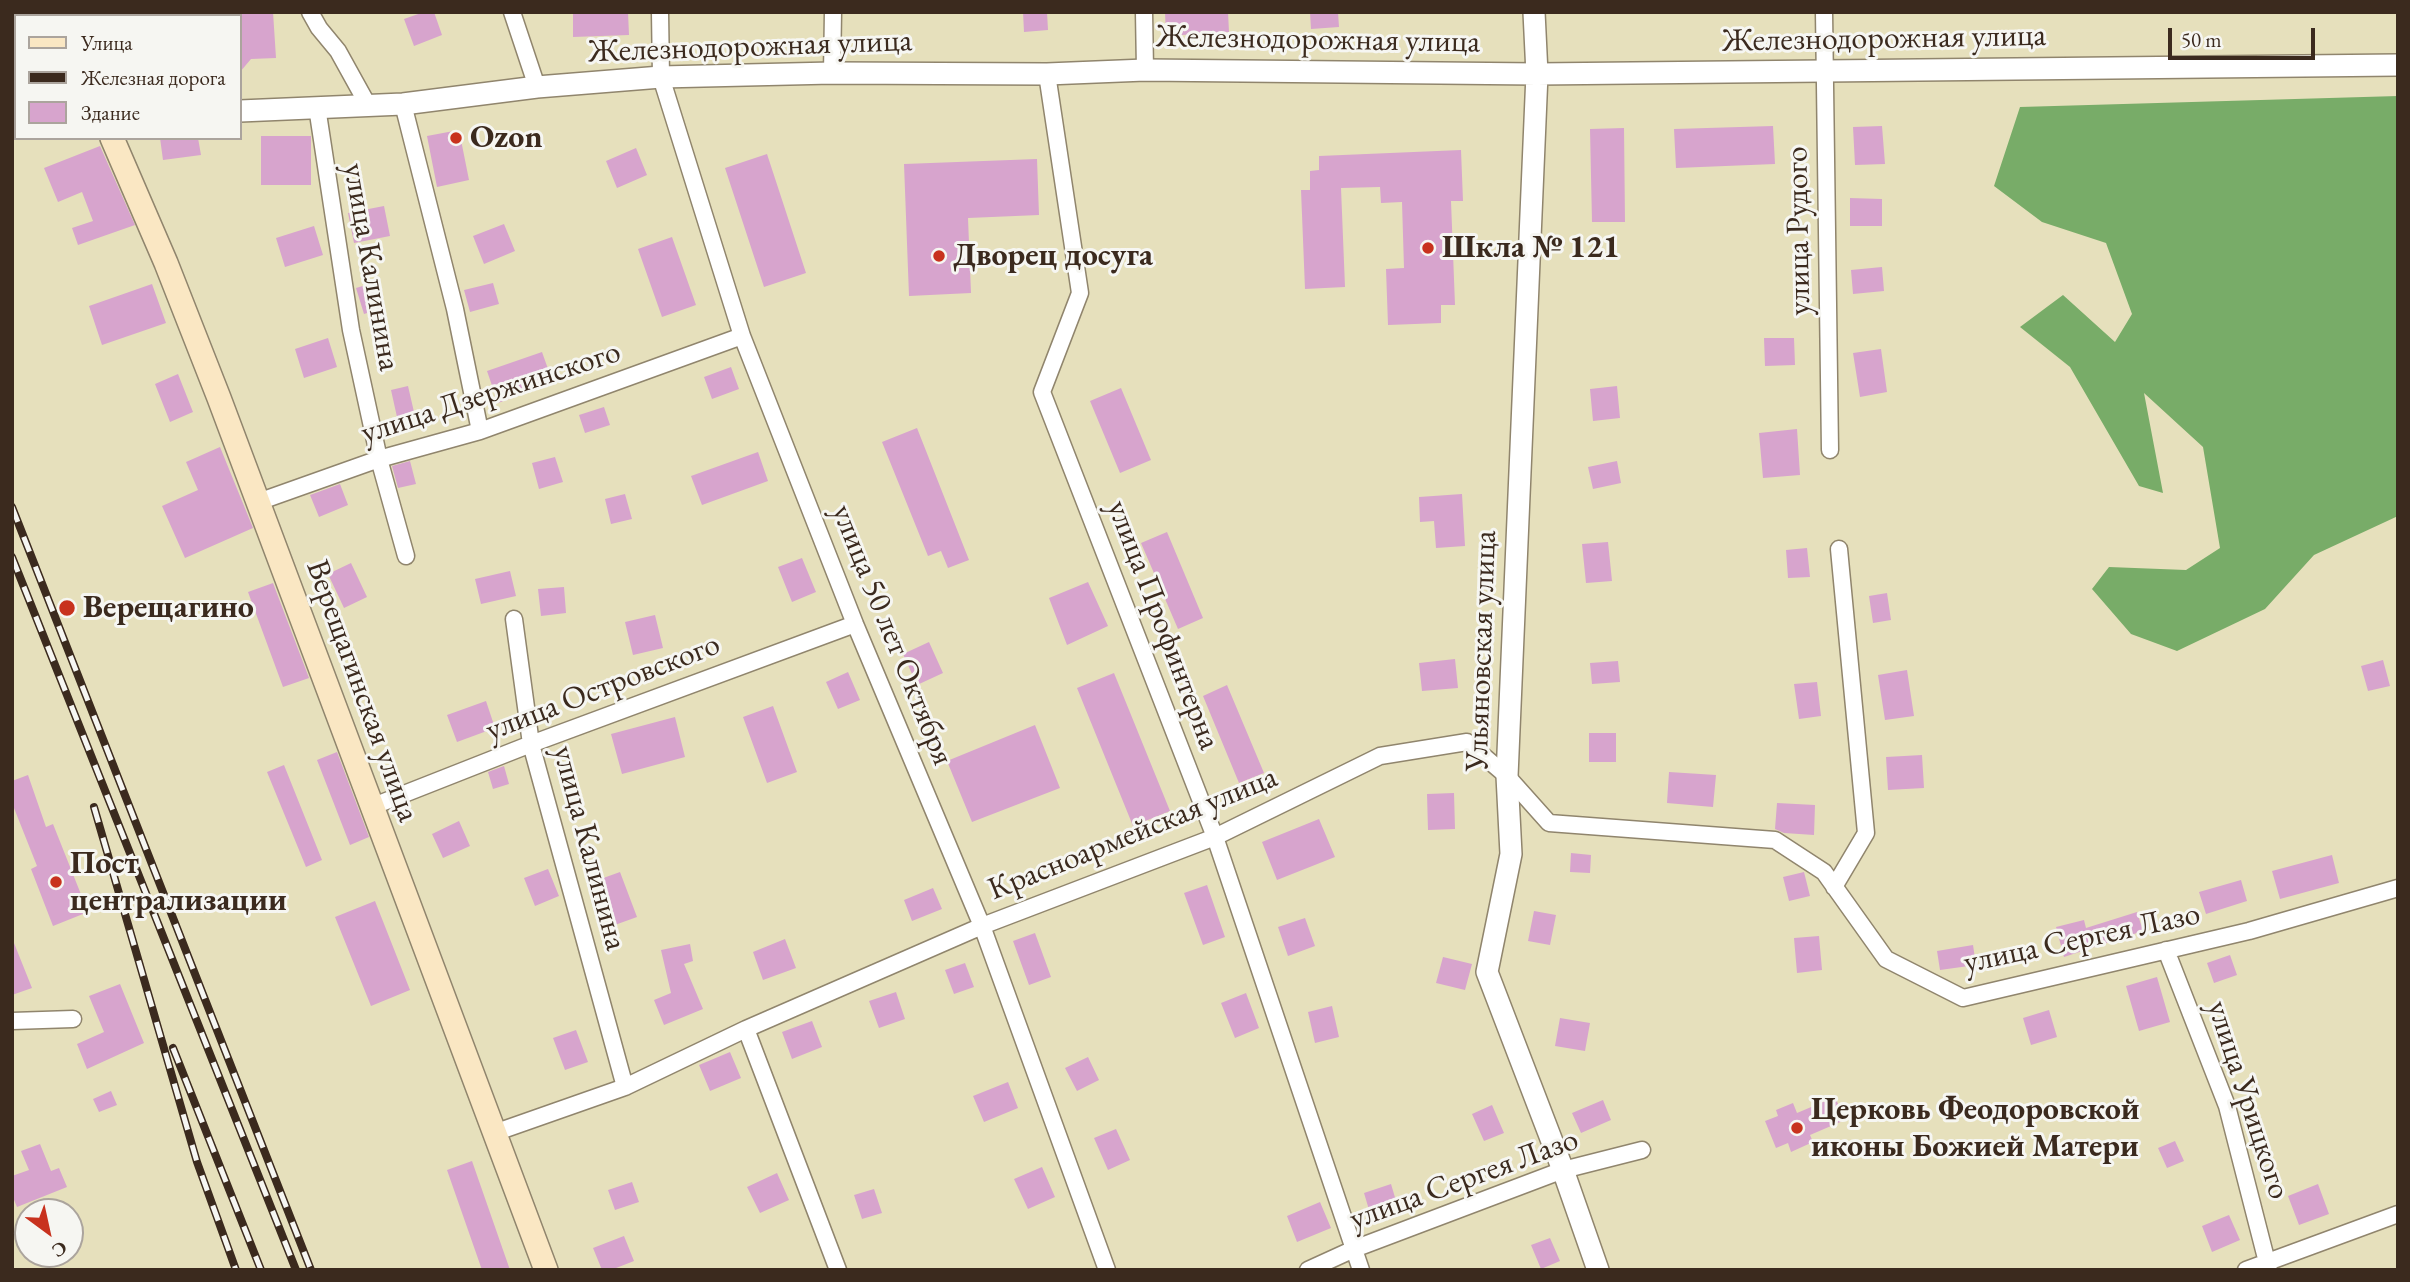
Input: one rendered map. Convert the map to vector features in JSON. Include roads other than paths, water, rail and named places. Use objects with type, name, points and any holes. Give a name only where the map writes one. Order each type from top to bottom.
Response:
[{"type":"main road","name":"Верещагинская улица","points":[[113,140],[166,262],[258,502],[546,1270]]},
{"type":"street","points":[[310,12],[338,51],[369,107]]},
{"type":"street","points":[[512,12],[537,86]]},
{"type":"street","name":"улица 50 лет Октября","points":[[660,12],[661,77],[742,336],[855,624],[982,926],[1107,1270]]},
{"type":"street","points":[[832,73],[833,12]]},
{"type":"street","points":[[1144,12],[1145,70]]},
{"type":"street","name":"Ульяновская улица","points":[[1534,12],[1537,74],[1507,776],[1511,855],[1487,972],[1563,1170],[1598,1270]]},
{"type":"street","name":"улица Рудого","points":[[1824,12],[1830,450]]},
{"type":"street","name":"Железнодорожная улица","points":[[242,111],[369,107],[537,86],[661,77],[832,73],[1047,74],[1145,70],[1537,74],[2398,65]]},
{"type":"street","name":"улица Профинтерна","points":[[1047,74],[1080,293],[1042,392],[1215,838],[1361,1270]]},
{"type":"street","points":[[403,104],[455,309],[480,431]]},
{"type":"street","name":"улица Калинина","points":[[317,107],[351,330],[379,459],[406,556]]},
{"type":"street","name":"улица Дзержинского","points":[[258,502],[379,459],[480,431],[742,336]]},
{"type":"street","points":[[1834,887],[1866,833],[1839,549]]},
{"type":"street","name":"улица Калинина","points":[[514,620],[531,744],[625,1087]]},
{"type":"street","name":"улица Островского","points":[[372,807],[531,744],[855,624]]},
{"type":"street","name":"Красноармейская улица","points":[[494,1133],[625,1087],[746,1029],[982,926],[1215,838],[1380,756],[1467,742],[1507,776],[1549,823],[1775,840],[1824,872]]},
{"type":"street","name":"улица Сергея Лазо","points":[[1824,872],[1886,959],[1962,998],[2249,931],[2398,888]]},
{"type":"street","name":"улица Урицкого","points":[[2166,950],[2227,1106],[2268,1266]]},
{"type":"street","points":[[12,1021],[73,1019]]},
{"type":"street","points":[[746,1029],[838,1270]]},
{"type":"street","name":"улица Сергея Лазо","points":[[1308,1270],[1354,1249],[1563,1170],[1642,1150]]},
{"type":"street","points":[[2246,1270],[2268,1266],[2398,1214]]},
{"type":"railway","points":[[12,507],[311,1270]]},
{"type":"railway","points":[[12,557],[296,1270]]},
{"type":"railway","points":[[94,807],[197,1162],[236,1270]]},
{"type":"railway","points":[[173,1048],[261,1270]]},
{"type":"place","name":"Ozon","points":[[456,138]]},
{"type":"place","name":"Шкла № 121","points":[[1428,248]]},
{"type":"place","name":"Дворец досуга","points":[[939,256]]},
{"type":"place","name":"Верещагино","points":[[67,608]]},
{"type":"place","name":"Пост централизации","points":[[56,882]]},
{"type":"place","name":"Церковь Феодоровской иконы Божией Матери","points":[[1797,1128]]}]
